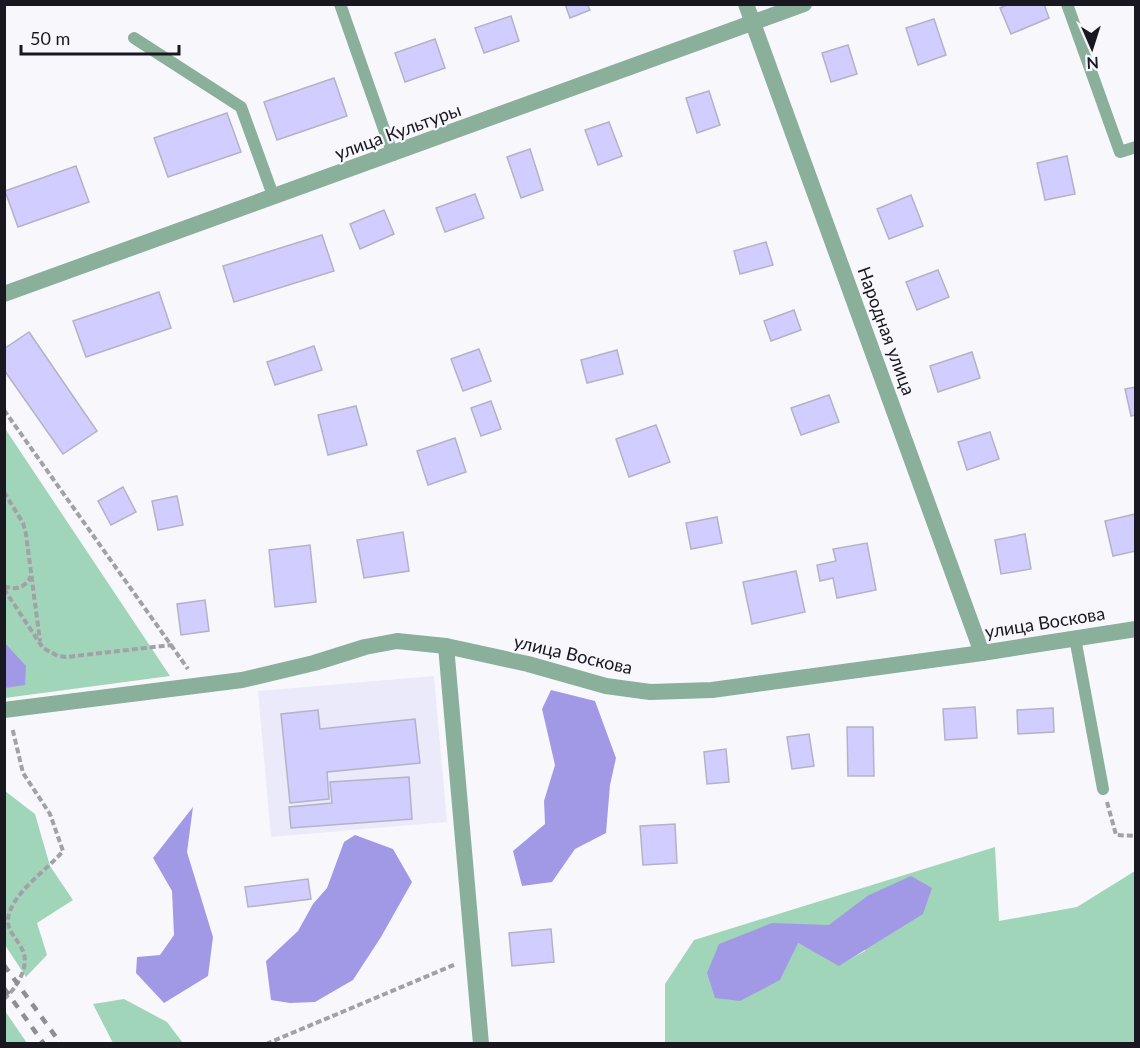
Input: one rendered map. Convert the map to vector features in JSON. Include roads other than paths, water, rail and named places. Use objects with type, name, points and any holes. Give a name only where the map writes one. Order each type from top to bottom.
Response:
[{"type":"street","name":"Народная улица","points":[[746,4],[982,653]]},
{"type":"street","name":"улица Культуры","points":[[4,294],[393,155],[804,4]]},
{"type":"street","name":"улица Воскова","points":[[6,709],[252,677],[314,663],[364,647],[397,641],[447,646],[528,664],[606,686],[650,692],[712,690],[982,653],[1136,629]]},
{"type":"street","points":[[447,646],[481,1044]]},
{"type":"lane","points":[[340,4],[393,155]]},
{"type":"lane","points":[[1067,4],[1120,152],[1136,147]]},
{"type":"lane","points":[[134,38],[241,107],[274,198]]},
{"type":"lane","points":[[1075,638],[1104,789]]},
{"type":"railway","points":[[4,965],[61,1044]]},
{"type":"railway","points":[[4,988],[44,1044]]}]
